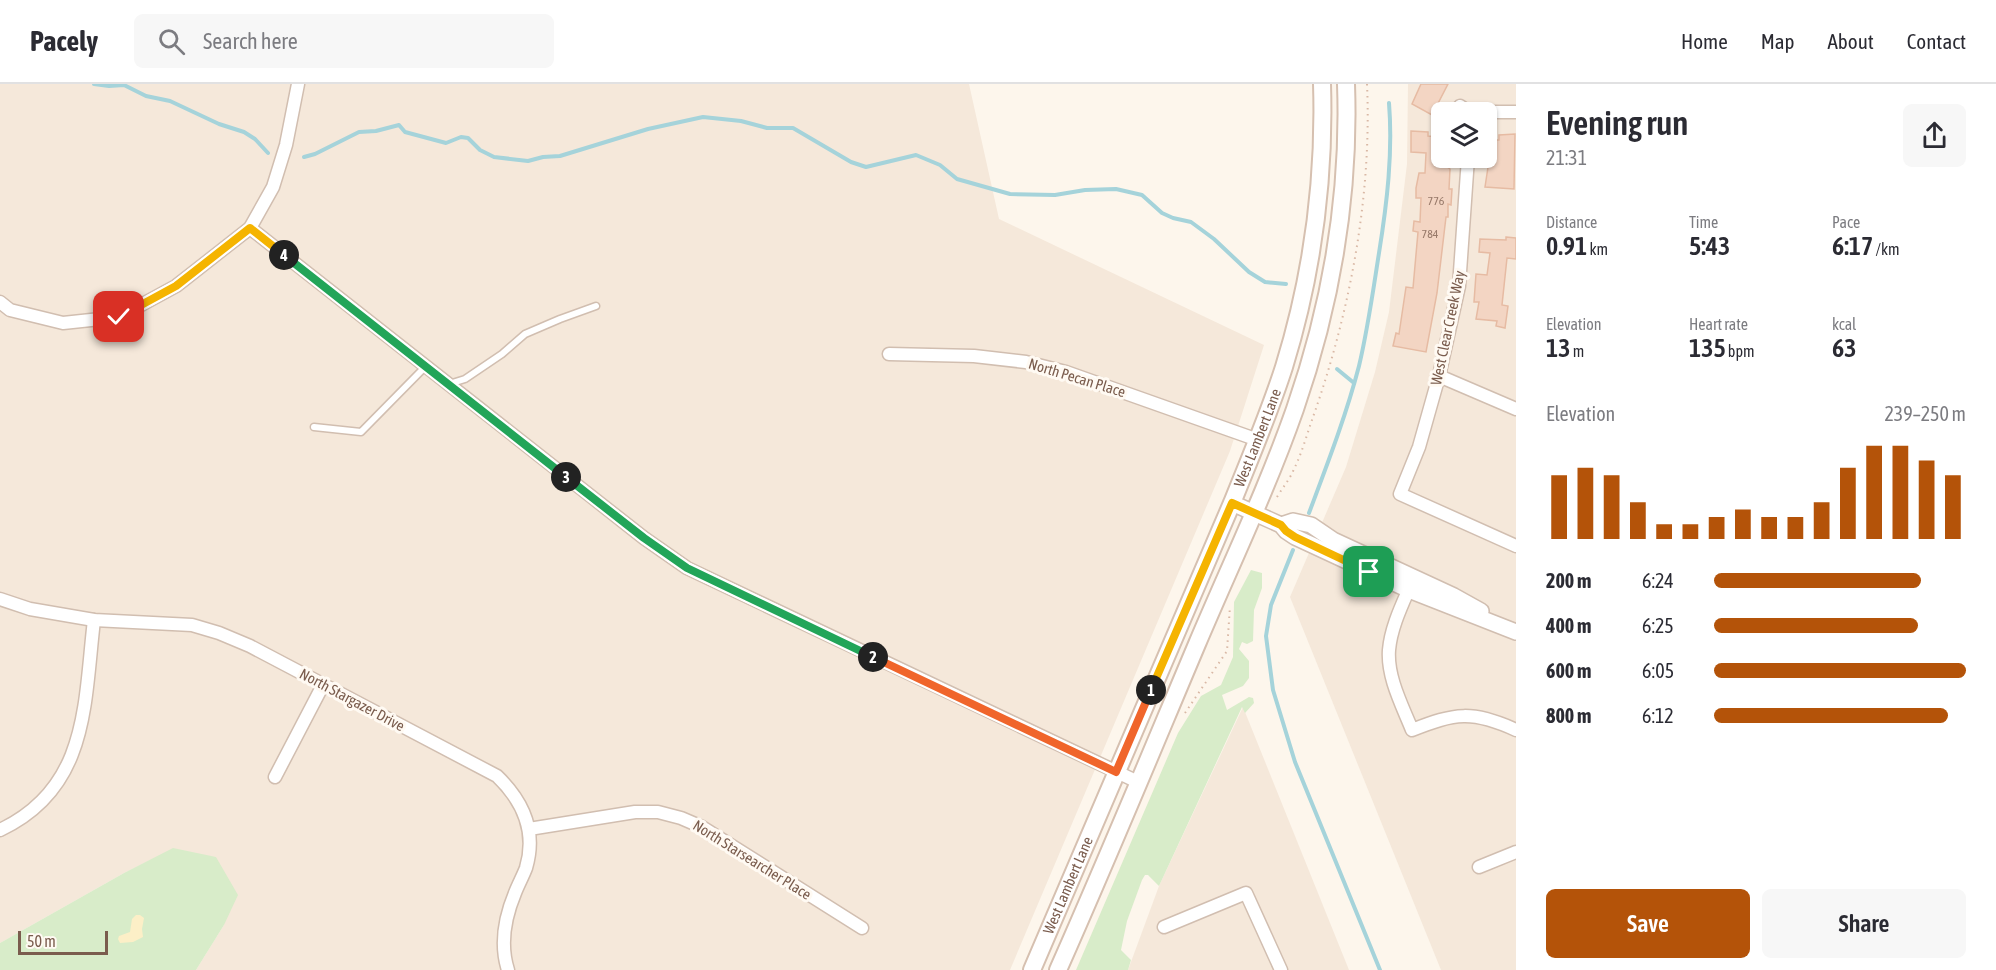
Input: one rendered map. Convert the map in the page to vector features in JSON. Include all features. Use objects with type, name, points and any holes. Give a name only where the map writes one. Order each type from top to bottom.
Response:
[{"type":"main road","name":"West Lambert Lane","points":[[1032,970],[1232,503],[1258,440],[1284,365],[1304,291],[1311,254],[1320,172],[1322,84]]},
{"type":"main road","name":"West Lambert Lane","points":[[1058,970],[1253,513],[1307,372],[1327,296],[1338,228],[1343,184],[1346,84]]},
{"type":"street","points":[[0,302],[10,310],[63,323],[119,317],[176,286],[250,228],[273,187],[286,145],[298,84]]},
{"type":"street","points":[[1497,112],[1516,112]]},
{"type":"street","name":"West Clear Creek Way","points":[[1467,168],[1459,286],[1439,376],[1419,447],[1400,494],[1516,546]]},
{"type":"street","points":[[250,228],[644,538],[687,568],[1138,782]]},
{"type":"street","name":"North Pecan Place","points":[[889,354],[974,356],[1026,362],[1066,372],[1258,440]]},
{"type":"street","points":[[1439,376],[1516,409]]},
{"type":"street","points":[[1232,503],[1281,525],[1295,537],[1412,584],[1516,632]]},
{"type":"street","points":[[1412,584],[1393,631],[1389,651],[1391,673],[1412,730],[1441,718],[1460,716],[1478,716],[1516,730]]},
{"type":"street","name":"North Stargazer Drive","points":[[0,599],[30,609],[94,621],[166,623],[192,626],[219,633],[250,646],[496,776],[512,790],[521,805],[529,829],[530,849],[526,868],[507,918],[503,942],[508,970]]},
{"type":"street","points":[[0,830],[35,808],[62,776],[70,762],[78,742],[94,621]]},
{"type":"street","points":[[275,777],[323,685]]},
{"type":"street","name":"North Starsearcher Place","points":[[529,829],[635,813],[658,812],[681,818],[702,827],[862,927]]},
{"type":"street","points":[[1479,867],[1516,852]]},
{"type":"street","points":[[1164,927],[1246,893],[1281,970]]},
{"type":"lane","points":[[448,384],[465,379],[502,354],[525,334],[596,306]]},
{"type":"lane","points":[[314,427],[361,432],[426,366]]},
{"type":"path","points":[[1180,719],[1227,651],[1230,604]]},
{"type":"shaded area","points":[[0,84],[969,84],[999,219],[1264,345],[1230,451],[1010,970],[196,970],[224,925],[173,849],[124,873],[0,943]]},
{"type":"shaded area","points":[[1408,84],[1516,84],[1516,970],[1441,970],[1290,597],[1346,467],[1375,372],[1389,312],[1407,164]]},
{"type":"shaded area","points":[[1243,707],[1349,970],[1128,970],[1159,886]]},
{"type":"green space","points":[[1251,570],[1262,573],[1262,588],[1254,610],[1253,641],[1247,644],[1242,642],[1239,649],[1249,661],[1249,678],[1243,686],[1222,695],[1227,710],[1249,697],[1253,698],[1254,703],[1245,713],[1242,707],[1159,886],[1148,875],[1145,875],[1142,880],[1127,921],[1121,950],[1131,960],[1128,970],[1076,970],[1178,733],[1201,696],[1221,685],[1233,657],[1234,602]]},
{"type":"green space","points":[[173,848],[216,857],[238,895],[224,925],[196,970],[0,970],[0,943]]},
{"type":"sand","points":[[136,915],[144,918],[143,937],[133,942],[120,943],[119,936],[130,932],[132,919]]},
{"type":"building","points":[[1421,84],[1448,84],[1439,102],[1431,102],[1431,114],[1412,104]]},
{"type":"building","points":[[1411,131],[1428,132],[1428,136],[1431,136],[1431,168],[1450,169],[1449,189],[1452,189],[1426,352],[1393,346],[1396,333],[1399,334],[1406,287],[1413,288],[1418,232],[1413,231],[1414,221],[1420,222],[1421,198],[1416,198],[1416,188],[1419,173],[1425,173],[1426,153],[1411,152]]},
{"type":"building","points":[[1515,134],[1514,189],[1485,187],[1488,168],[1497,168],[1499,135]]},
{"type":"building","points":[[1506,237],[1516,238],[1516,259],[1507,258],[1502,305],[1508,306],[1505,328],[1496,326],[1497,321],[1476,319],[1479,302],[1474,302],[1476,274],[1487,275],[1490,253],[1479,252],[1480,239],[1506,240]]},
{"type":"waterway","points":[[94,84],[124,85],[146,96],[170,101],[219,124],[244,132],[255,139],[268,153]]},
{"type":"waterway","points":[[1309,513],[1348,403],[1365,338],[1387,197],[1390,159],[1389,103]]},
{"type":"waterway","points":[[304,157],[315,154],[359,132],[376,131],[399,125],[405,132],[446,143],[461,137],[468,138],[480,150],[494,157],[528,161],[560,156],[648,129],[703,117],[741,121],[767,128],[793,128],[851,162],[866,167],[916,155],[940,165],[957,179],[1010,194],[1055,195],[1085,190],[1116,189],[1142,195],[1162,213],[1191,222],[1214,239],[1249,272],[1265,282],[1286,284]]},
{"type":"waterway","points":[[1337,369],[1354,383]]},
{"type":"waterway","points":[[1293,550],[1271,605],[1266,636],[1273,690],[1295,762],[1380,970]]},
{"type":"route","points":[[119,317],[176,286],[250,228],[644,538],[687,568],[1116,772],[1232,503],[1281,525],[1295,537],[1369,572]]}]
